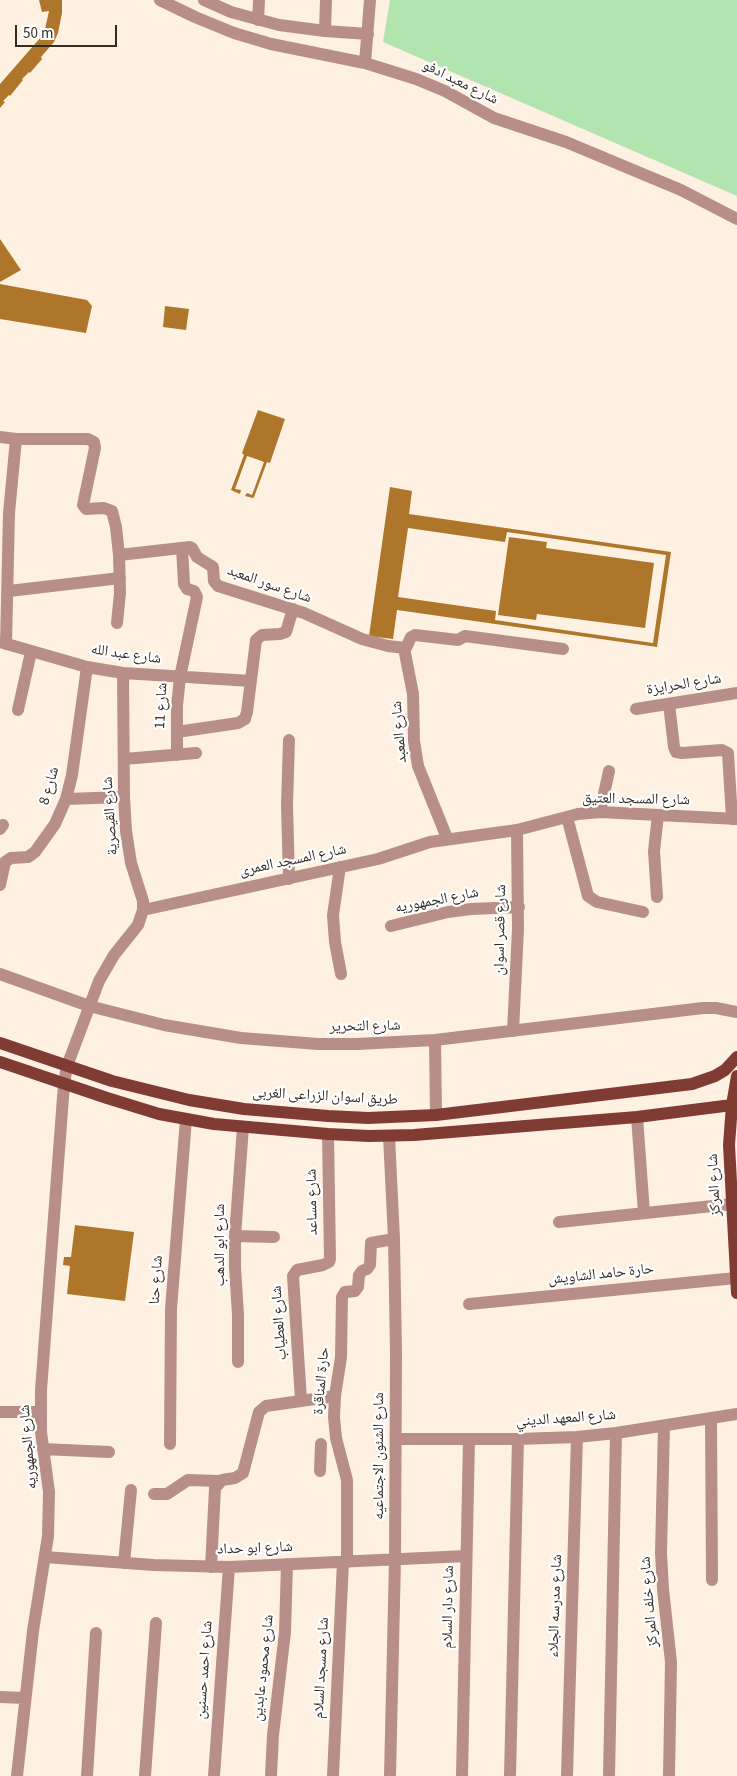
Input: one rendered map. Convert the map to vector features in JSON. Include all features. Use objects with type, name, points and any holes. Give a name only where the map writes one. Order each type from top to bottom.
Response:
[{"type":"main road","name":"طريق اسوان الزراعى الغربى","points":[[0,1042],[137,1088],[216,1105],[348,1117],[436,1115],[692,1084],[715,1076],[725,1070],[737,1057]]},
{"type":"main road","points":[[0,1062],[133,1107],[186,1119],[214,1124],[328,1134],[389,1136],[637,1117],[734,1104]]},
{"type":"main road","name":"شارع المركز","points":[[737,1076],[729,1145],[737,1293]]},
{"type":"main road","points":[[214,1124],[216,1105]]},
{"type":"street","name":"شارع معبد ادفو","points":[[160,0],[195,17],[262,42],[365,63],[430,84],[494,118],[566,142],[681,190],[737,219]]},
{"type":"street","points":[[204,0],[231,12],[279,25],[368,34]]},
{"type":"street","points":[[258,20],[259,0]]},
{"type":"street","points":[[324,31],[326,0]]},
{"type":"street","points":[[365,63],[370,0]]},
{"type":"street","points":[[0,437],[16,439],[88,439],[94,442],[95,448],[83,505],[86,509],[104,508],[112,510],[119,555],[120,578],[117,623]]},
{"type":"street","points":[[3,643],[9,591],[9,513],[16,439]]},
{"type":"street","points":[[119,555],[182,548]]},
{"type":"street","name":"شارع سور المعبد","points":[[182,548],[192,548],[198,557],[213,567],[215,572],[214,581],[218,586],[293,609],[325,621],[362,639],[404,648]]},
{"type":"street","name":"شارع 11","points":[[177,755],[180,677],[197,597],[194,591],[188,589],[184,584],[182,548]]},
{"type":"street","points":[[9,591],[120,578]]},
{"type":"street","points":[[177,732],[242,722],[247,712],[257,638],[262,634],[286,632],[293,609]]},
{"type":"street","points":[[404,648],[408,646],[410,637],[415,634],[458,640],[465,636],[563,649]]},
{"type":"street","name":"شارع عبد الله","points":[[3,643],[87,667],[123,673],[251,681]]},
{"type":"street","name":"شارع المعبد","points":[[404,648],[413,694],[414,741],[417,760],[422,778],[447,838]]},
{"type":"street","points":[[18,710],[31,652]]},
{"type":"street","name":"شارع 8","points":[[0,885],[5,862],[11,858],[28,857],[35,852],[55,824],[66,799],[72,775],[87,667]]},
{"type":"street","name":"شارع القيصرية","points":[[123,673],[124,797],[128,849],[143,901],[143,910]]},
{"type":"street","name":"شارع الحرايزة","points":[[636,709],[737,693]]},
{"type":"street","points":[[669,704],[676,752],[722,750],[728,753],[735,819]]},
{"type":"street","points":[[289,740],[287,805],[289,879]]},
{"type":"street","points":[[124,760],[196,753]]},
{"type":"street","points":[[600,812],[609,771]]},
{"type":"street","points":[[66,799],[124,797]]},
{"type":"street","name":"شارع المسجد العتيق","points":[[447,838],[481,836],[517,830],[567,817],[600,812],[735,819]]},
{"type":"street","points":[[657,897],[654,851],[658,815]]},
{"type":"street","points":[[567,817],[588,896],[598,902],[643,912]]},
{"type":"street","name":"شارع قصر اسوان","points":[[513,1031],[519,906],[517,830]]},
{"type":"street","name":"شارع المسجد العمرى","points":[[143,910],[340,868],[447,838]]},
{"type":"street","points":[[340,868],[333,915],[334,942],[341,974]]},
{"type":"street","name":"شارع الجمهوريه","points":[[391,926],[448,912],[519,906]]},
{"type":"street","points":[[64,1084],[67,1066],[88,1006],[106,967],[114,954],[138,925],[143,910]]},
{"type":"street","name":"شارع التحرير","points":[[0,974],[88,1006],[164,1025],[260,1040],[318,1044],[435,1040],[703,1008],[716,1008],[737,1012]]},
{"type":"street","points":[[435,1040],[436,1115]]},
{"type":"street","name":"شارع الجمهوريه","points":[[17,1776],[33,1631],[46,1557],[49,1521],[49,1492],[40,1412],[64,1084]]},
{"type":"street","points":[[637,1117],[644,1214]]},
{"type":"street","name":"شارع حنا","points":[[170,1444],[171,1309],[186,1119]]},
{"type":"street","name":"شارع ابو الدهب","points":[[238,1362],[235,1236],[243,1127]]},
{"type":"street","name":"شارع مساعد","points":[[323,1265],[329,1262],[330,1255],[328,1134]]},
{"type":"street","name":"شارع الشئون الاجتماعيه","points":[[389,1136],[394,1239],[396,1352],[395,1560],[390,1776]]},
{"type":"street","points":[[559,1222],[732,1204]]},
{"type":"street","points":[[235,1236],[274,1237]]},
{"type":"street","name":"حارة المناقرة","points":[[345,1562],[347,1480],[334,1428],[335,1396],[341,1357],[342,1297],[345,1292],[355,1291],[358,1288],[359,1275],[370,1265],[371,1243],[394,1239]]},
{"type":"street","name":"شارع العطياب","points":[[301,1400],[293,1276],[300,1269],[323,1265]]},
{"type":"street","name":"حارة حامد الشاويش","points":[[469,1304],[736,1278]]},
{"type":"street","points":[[154,1494],[167,1494],[188,1480],[219,1481],[235,1478],[243,1473],[258,1416],[262,1408],[301,1400],[335,1396]]},
{"type":"street","points":[[0,1412],[40,1412]]},
{"type":"street","name":"شارع المعهد الديني","points":[[396,1439],[577,1437],[616,1433],[737,1414]]},
{"type":"street","points":[[711,1419],[712,1580]]},
{"type":"street","name":"شارع خلف المركز","points":[[664,1426],[661,1553],[671,1662],[669,1776]]},
{"type":"street","points":[[609,1776],[616,1433]]},
{"type":"street","name":"شارع مدرسه الجلاء","points":[[567,1776],[577,1437]]},
{"type":"street","name":"شارع دار السلام","points":[[462,1776],[469,1439]]},
{"type":"street","points":[[510,1776],[518,1439]]},
{"type":"street","points":[[320,1471],[321,1446],[339,1448]]},
{"type":"street","points":[[43,1449],[109,1452]]},
{"type":"street","points":[[211,1567],[215,1490],[219,1481]]},
{"type":"street","points":[[124,1563],[131,1490]]},
{"type":"street","name":"شارع ابو حداد","points":[[46,1557],[124,1563],[229,1567],[466,1556]]},
{"type":"street","name":"شارع مسجد السلام","points":[[333,1776],[345,1562]]},
{"type":"street","name":"شارع محمود عابدين","points":[[271,1776],[273,1735],[285,1632],[287,1564]]},
{"type":"street","name":"شارع احمد حسنين","points":[[214,1776],[229,1567]]},
{"type":"street","points":[[146,1776],[156,1623]]},
{"type":"street","points":[[86,1776],[96,1633]]},
{"type":"street","points":[[0,1697],[25,1698]]},
{"type":"green space","points":[[390,0],[737,0],[737,196],[383,42]]},
{"type":"building","points":[[39,0],[62,0],[62,13],[58,33],[54,42],[41,57],[42,59],[22,79],[10,96],[3,101],[5,102],[0,108],[0,84],[41,37],[45,29],[49,11],[42,12]]},
{"type":"building","points":[[0,239],[21,270],[0,282]]},
{"type":"building","points":[[0,284],[87,300],[92,306],[86,333],[0,319]]},
{"type":"building","points":[[165,306],[189,309],[186,330],[163,327]]},
{"type":"building","points":[[258,410],[285,419],[270,463],[267,462],[253,498],[245,496],[247,493],[252,495],[264,462],[256,459],[247,456],[235,489],[241,490],[240,494],[231,490]]},
{"type":"building","points":[[390,487],[412,491],[409,514],[671,552],[657,647],[397,610],[393,639],[369,636]],"holes":[[[408,528],[505,542],[507,532],[666,555],[653,643],[495,620],[496,611],[398,597]]]},
{"type":"building","points":[[509,537],[547,542],[546,548],[654,563],[645,628],[537,614],[536,620],[498,615]]},
{"type":"building","points":[[75,1225],[134,1232],[125,1301],[67,1294],[70,1266],[63,1265],[64,1257],[71,1257]]}]
